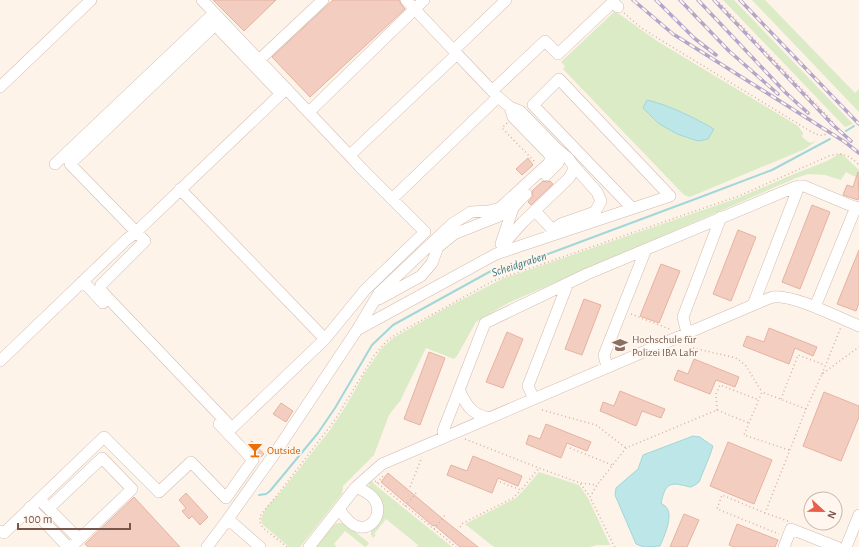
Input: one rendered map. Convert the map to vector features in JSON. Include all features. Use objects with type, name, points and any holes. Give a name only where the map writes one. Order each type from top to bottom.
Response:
[{"type":"street","points":[[0,87],[91,0]]},
{"type":"street","points":[[202,0],[259,60],[284,91]]},
{"type":"street","points":[[259,60],[323,0]]},
{"type":"street","points":[[406,0],[420,3],[455,52],[495,94],[510,107],[520,111],[557,149],[568,158],[597,192],[601,202],[595,212],[561,224],[555,228],[551,228],[535,211]]},
{"type":"street","points":[[350,155],[506,0]]},
{"type":"street","points":[[309,112],[420,3]]},
{"type":"street","points":[[392,200],[545,41],[558,54],[614,3]]},
{"type":"street","points":[[55,164],[214,13]]},
{"type":"street","points":[[215,25],[284,91],[309,112],[361,168],[425,232],[365,290],[325,339],[232,428],[100,289],[101,285],[145,242],[70,164],[215,25]]},
{"type":"street","points":[[357,330],[496,254],[670,196],[559,79],[533,105],[632,208]]},
{"type":"street","points":[[0,361],[284,91]]},
{"type":"street","points":[[207,547],[275,453],[357,330],[379,294],[452,224],[471,212],[490,211],[500,208],[551,160],[550,154],[513,117],[510,107]]},
{"type":"street","points":[[373,302],[421,276],[432,263],[438,247],[454,234],[497,217],[513,208],[558,163],[560,158],[557,149]]},
{"type":"street","points":[[363,318],[501,244],[509,238],[522,222],[569,178],[573,171],[573,165]]},
{"type":"street","points":[[753,305],[799,186]]},
{"type":"street","points":[[444,437],[443,431],[485,323],[587,274],[721,217],[799,186],[804,186],[857,208],[815,308]]},
{"type":"street","points":[[180,190],[325,339]]},
{"type":"street","points":[[501,244],[513,208]]},
{"type":"street","points":[[687,333],[683,317],[721,217]]},
{"type":"street","points":[[607,367],[604,355],[646,249]]},
{"type":"street","points":[[0,531],[4,533],[104,437],[159,492],[191,462],[226,498],[253,460],[83,281]]},
{"type":"street","points":[[534,398],[528,386],[568,283]]},
{"type":"street","points":[[309,547],[356,487],[382,464],[753,305],[773,298],[787,298],[859,326]]},
{"type":"street","points":[[459,390],[466,405],[472,411],[480,416],[489,418]]},
{"type":"street","points":[[48,508],[102,458],[132,489],[73,544]]},
{"type":"street","points":[[339,509],[353,525],[365,527],[371,524],[377,515],[378,505],[373,497],[356,487]]},
{"type":"street","points":[[39,499],[48,508],[73,544]]},
{"type":"street","points":[[30,507],[73,544]]},
{"type":"street","points":[[846,547],[859,515]]},
{"type":"street","points":[[228,519],[260,547]]},
{"type":"street","points":[[787,538],[838,547]]},
{"type":"path","points":[[614,3],[639,26],[659,39],[819,136],[828,132],[833,125],[832,121],[717,0]]},
{"type":"path","points":[[622,310],[674,330],[687,333]]},
{"type":"path","points":[[765,513],[806,409],[844,320]]},
{"type":"path","points":[[822,374],[859,347]]},
{"type":"path","points":[[693,348],[738,359],[746,366],[762,392],[806,409]]},
{"type":"path","points":[[781,400],[798,355],[825,365]]},
{"type":"path","points":[[717,410],[716,394],[720,385],[759,400]]},
{"type":"path","points":[[762,392],[744,435],[790,450]]},
{"type":"path","points":[[542,410],[596,425],[626,448]]},
{"type":"path","points":[[590,498],[597,485],[626,448],[717,410],[749,423]]},
{"type":"path","points":[[465,440],[580,483],[597,485]]},
{"type":"path","points":[[410,487],[428,444]]},
{"type":"path","points":[[570,448],[612,465]]},
{"type":"path","points":[[460,527],[463,523],[513,498],[539,468]]},
{"type":"path","points":[[369,476],[456,547]]},
{"type":"path","points":[[500,482],[521,490]]},
{"type":"path","points":[[580,483],[590,498],[613,547]]},
{"type":"path","points":[[405,506],[417,492]]},
{"type":"path","points":[[722,495],[765,513],[788,521],[787,538],[717,509],[722,495]]},
{"type":"path","points":[[434,529],[445,515]]},
{"type":"green space","points":[[723,0],[734,0],[853,124],[845,127]]},
{"type":"green space","points":[[752,0],[765,0],[855,93],[859,89],[859,112]]},
{"type":"green space","points":[[615,11],[657,41],[798,126],[803,133],[802,137],[810,143],[816,141],[805,149],[690,197],[684,195],[563,69],[565,66],[561,62]]},
{"type":"green space","points":[[841,153],[859,170],[859,179],[846,172],[841,180],[825,175],[808,174],[796,178],[508,303],[476,322],[454,359],[426,348],[400,401],[389,415],[374,455],[343,486],[342,494],[300,547],[289,547],[262,524],[261,518],[266,508],[280,493],[330,430],[381,349],[393,338],[502,279],[738,198],[827,161]]},
{"type":"green space","points":[[539,472],[579,485],[588,498],[610,545],[597,545],[589,547],[494,547],[465,524],[516,498]]},
{"type":"green space","points":[[371,480],[452,547],[417,547],[418,545],[386,519],[374,534],[376,535],[373,538],[371,531],[381,518],[368,487]]},
{"type":"green space","points":[[337,523],[346,524],[369,543],[365,547],[345,531],[334,544],[337,547],[316,547]]},
{"type":"water","points":[[647,100],[682,112],[714,129],[708,139],[698,141],[677,134],[658,123],[643,108]]},
{"type":"water","points":[[693,436],[700,437],[713,446],[699,482],[691,487],[672,484],[666,488],[661,503],[666,506],[669,520],[660,546],[644,547],[636,544],[615,495],[616,488],[638,469],[643,455]]},
{"type":"building","points":[[213,0],[276,0],[244,31]]},
{"type":"building","points":[[333,0],[399,0],[405,9],[310,97],[272,57]]},
{"type":"building","points":[[528,158],[533,165],[522,175],[516,169]]},
{"type":"building","points":[[858,172],[858,200],[843,195],[847,185],[853,187]]},
{"type":"building","points":[[543,181],[550,181],[553,184],[531,205],[528,202],[533,196],[532,191]]},
{"type":"building","points":[[812,205],[830,212],[800,289],[782,282]]},
{"type":"building","points":[[738,230],[756,237],[731,301],[713,294]]},
{"type":"building","points":[[859,250],[859,303],[856,311],[837,304]]},
{"type":"building","points":[[661,264],[680,271],[659,323],[640,316]]},
{"type":"building","points":[[584,299],[601,305],[582,355],[565,349]]},
{"type":"building","points":[[769,328],[817,347],[813,356],[795,348],[789,364],[743,346],[747,336],[764,342]]},
{"type":"building","points":[[507,332],[523,339],[503,388],[486,382]]},
{"type":"building","points":[[429,352],[445,358],[420,425],[404,419]]},
{"type":"building","points":[[694,359],[739,377],[735,387],[716,380],[710,394],[674,380],[678,370],[688,374]]},
{"type":"building","points":[[620,391],[665,409],[661,418],[642,411],[636,426],[600,411],[603,402],[614,406]]},
{"type":"building","points":[[824,392],[859,406],[859,417],[841,461],[803,446]]},
{"type":"building","points":[[281,403],[293,411],[286,422],[273,414]]},
{"type":"building","points":[[546,424],[591,442],[587,451],[567,443],[561,458],[526,444],[529,435],[540,439]]},
{"type":"building","name":"Outside","points":[[252,441],[264,454],[260,458],[248,444]]},
{"type":"building","points":[[728,442],[772,460],[754,504],[710,486]]},
{"type":"building","points":[[473,456],[522,476],[518,486],[498,478],[492,493],[447,475],[451,465],[467,471]]},
{"type":"building","points":[[388,473],[478,547],[460,547],[434,525],[433,526],[381,482]]},
{"type":"building","points":[[186,493],[208,517],[200,525],[192,516],[189,519],[182,511],[186,508],[179,500]]},
{"type":"building","points":[[134,497],[180,547],[88,547],[85,544]]},
{"type":"building","points":[[684,514],[699,520],[687,547],[670,547]]},
{"type":"building","points":[[737,524],[778,540],[775,547],[734,547],[729,545]]},
{"type":"waterway","name":"Scheidgraben","points":[[846,131],[854,126]]},
{"type":"waterway","name":"Scheidgraben","points":[[259,495],[266,494],[270,491],[318,433],[335,408],[372,345],[393,325],[491,271],[548,254],[772,170],[830,139]]},
{"type":"railway","points":[[633,0],[673,34],[845,142],[859,153]]},
{"type":"railway","points":[[656,0],[694,38],[716,55]]},
{"type":"railway","points":[[680,0],[729,51],[778,94]]},
{"type":"railway","points":[[698,0],[786,93],[808,113]]},
{"type":"railway","points":[[714,0],[833,125],[851,141]]},
{"type":"railway","points":[[740,0],[859,124]]},
{"type":"place","name":"Hochschule für Polizei IBA Lahr","points":[[620,345]]},
{"type":"place","name":"Outside","points":[[255,450]]}]
